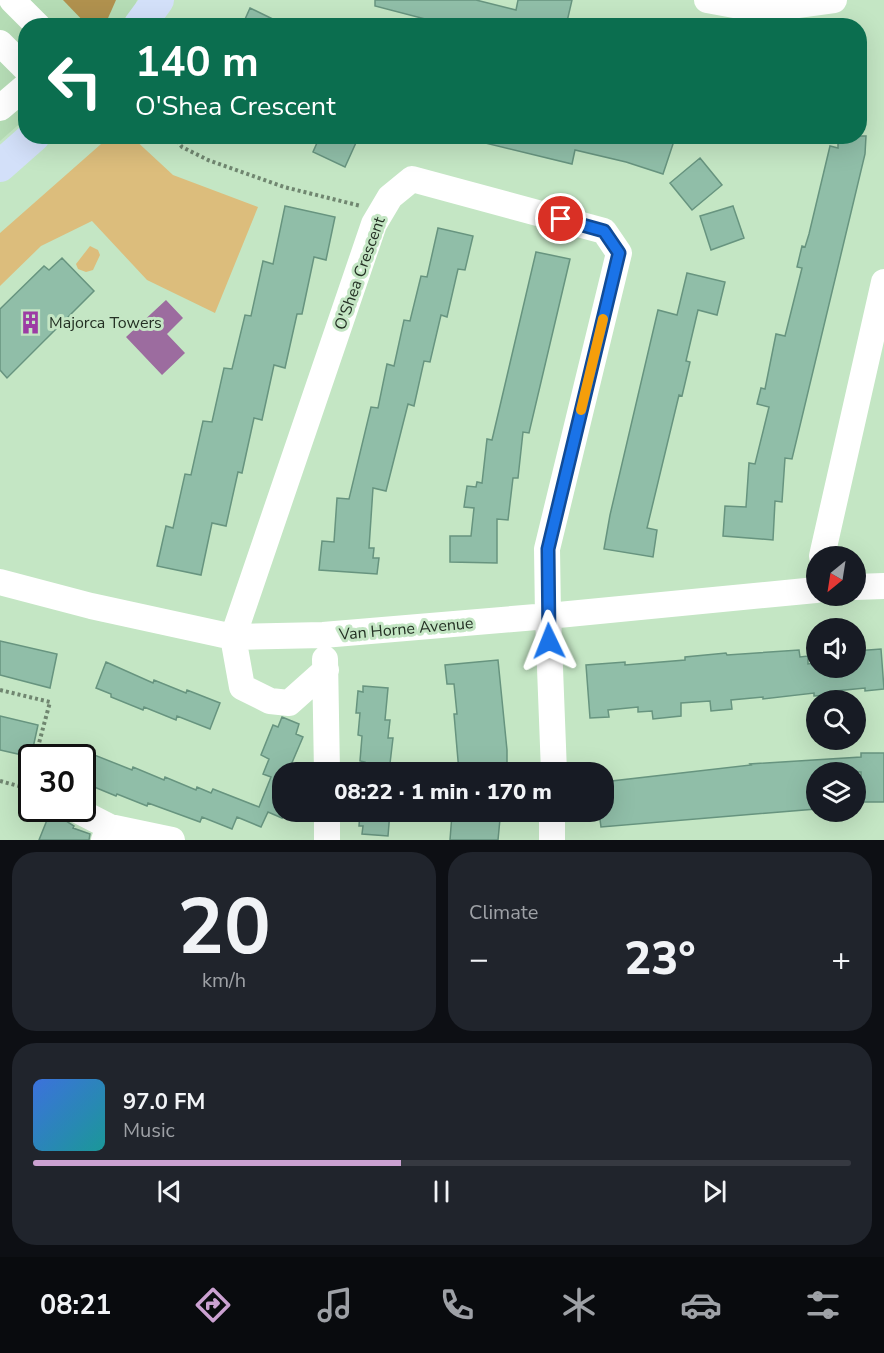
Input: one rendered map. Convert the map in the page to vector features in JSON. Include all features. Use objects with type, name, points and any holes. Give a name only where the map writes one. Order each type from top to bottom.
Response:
[{"type":"main road","points":[[145,18],[158,0]]},
{"type":"main road","points":[[0,166],[25,144]]},
{"type":"street","points":[[12,0],[30,18]]},
{"type":"street","points":[[707,0],[761,10],[834,0]]},
{"type":"street","points":[[0,43],[18,61]]},
{"type":"street","points":[[2,102],[18,91]]},
{"type":"street","name":"O'Shea Crescent","points":[[233,637],[370,235],[390,197],[412,178],[604,231],[619,253],[548,549],[548,616]]},
{"type":"street","points":[[824,546],[883,292]]},
{"type":"street","name":"Van Horne Avenue","points":[[0,582],[91,606],[233,637],[323,635],[548,616],[806,589]]},
{"type":"street","points":[[866,587],[884,586]]},
{"type":"street","points":[[548,616],[554,762]]},
{"type":"street","points":[[323,635],[326,670],[327,762]]},
{"type":"street","points":[[233,637],[242,687],[270,701],[289,703],[326,670]]},
{"type":"street","points":[[91,822],[107,834],[172,840]]},
{"type":"street","points":[[327,822],[327,840]]},
{"type":"street","points":[[552,822],[552,840]]},
{"type":"path","points":[[180,144],[208,160],[284,187],[382,211]]},
{"type":"path","points":[[0,690],[50,702],[38,744]]},
{"type":"path","points":[[0,781],[18,786]]},
{"type":"shaded area","points":[[0,0],[137,0],[133,12],[127,18],[18,18],[18,125],[0,141]]},
{"type":"shaded area","points":[[63,0],[116,0],[108,18],[80,18]]},
{"type":"shaded area","points":[[101,144],[140,144],[173,175],[258,207],[215,313],[147,280],[92,221],[41,246],[0,286],[0,233]]},
{"type":"shaded area","points":[[90,246],[98,250],[100,255],[93,270],[86,272],[78,269],[76,264]]},
{"type":"shaded area","points":[[166,300],[183,318],[167,334],[185,353],[162,375],[126,337]]},
{"type":"building","points":[[375,0],[476,0],[516,10],[518,0],[572,0],[568,18],[421,18],[375,6]]},
{"type":"building","points":[[250,8],[271,18],[246,18]]},
{"type":"building","points":[[316,144],[355,144],[345,167],[313,152]]},
{"type":"building","points":[[489,144],[673,144],[663,174],[626,162],[575,150],[572,164]]},
{"type":"building","points":[[838,144],[866,144],[792,459],[785,458],[782,502],[775,501],[773,540],[723,536],[725,506],[746,507],[749,463],[755,464],[769,407],[757,404],[761,388],[765,389],[776,334],[785,336],[802,268],[797,267],[802,246],[805,247],[809,234],[830,146],[838,148]]},
{"type":"building","points":[[700,158],[722,185],[692,210],[670,183]]},
{"type":"building","points":[[285,206],[335,217],[326,260],[314,257],[302,314],[297,314],[285,368],[274,365],[262,420],[254,418],[242,473],[238,472],[226,526],[212,523],[201,575],[157,566],[166,526],[173,528],[185,474],[191,475],[203,421],[212,422],[224,368],[232,369],[245,315],[251,316],[263,261],[273,264]]},
{"type":"building","points":[[733,206],[744,238],[711,250],[700,216]]},
{"type":"building","points":[[438,228],[473,236],[465,270],[458,269],[447,317],[441,315],[430,362],[424,361],[414,406],[408,404],[386,491],[373,488],[369,548],[374,548],[373,558],[379,558],[377,574],[319,570],[322,541],[334,542],[337,498],[349,499],[371,407],[378,408],[387,364],[394,366],[404,320],[410,321],[421,276],[427,277]]},
{"type":"building","points":[[536,252],[570,259],[529,433],[523,432],[518,478],[513,478],[508,520],[497,519],[497,563],[450,562],[450,536],[471,536],[474,508],[464,507],[467,486],[476,487],[477,482],[482,483],[487,439],[492,440]]},
{"type":"building","name":"Majorca Towers","points":[[62,258],[94,291],[7,378],[0,370],[0,309],[44,266],[49,270]]},
{"type":"building","points":[[687,273],[725,282],[717,315],[698,310],[686,361],[690,362],[682,396],[679,395],[647,528],[657,530],[653,557],[604,549],[658,310],[677,315]]},
{"type":"building","points":[[0,641],[57,654],[50,688],[0,675]]},
{"type":"building","points":[[881,649],[884,689],[806,690],[806,694],[731,700],[732,709],[711,711],[710,701],[681,703],[681,716],[653,719],[652,711],[638,712],[638,707],[608,710],[609,717],[590,718],[586,665],[625,662],[625,665],[685,660],[685,657],[726,653],[727,655],[799,650],[800,657],[806,656],[806,678],[866,678],[866,650]]},
{"type":"building","points":[[498,660],[507,762],[458,762],[454,684],[447,684],[445,665]]},
{"type":"building","points":[[106,662],[153,683],[154,680],[220,703],[210,729],[177,716],[176,720],[144,707],[143,710],[96,688]]},
{"type":"building","points":[[363,686],[388,688],[385,720],[390,720],[388,738],[393,738],[390,762],[360,761],[362,736],[358,735],[360,713],[356,713],[358,691],[363,692]]},
{"type":"building","points":[[0,716],[38,725],[34,744],[18,744],[18,754],[0,750]]},
{"type":"building","points":[[282,717],[299,724],[296,734],[303,737],[292,762],[272,762],[272,814],[268,812],[261,827],[237,817],[232,829],[202,817],[200,822],[96,788],[96,756],[164,780],[165,777],[196,790],[197,787],[211,793],[213,789],[259,807],[271,777],[263,774],[269,759],[261,755],[273,725],[278,727]]},
{"type":"building","points":[[861,753],[884,753],[884,802],[866,802],[866,762],[806,762],[806,810],[601,827],[600,822],[614,822],[614,781],[750,764],[861,757]]},
{"type":"building","points":[[46,822],[68,822],[74,826],[73,828],[90,834],[89,840],[39,840]]},
{"type":"building","points":[[359,822],[389,822],[388,836],[362,834],[363,826],[359,826]]},
{"type":"building","points":[[451,822],[500,822],[498,840],[450,840]]},
{"type":"slow traffic","points":[[581,410],[603,319]]},
{"type":"place","name":"Majorca Towers","points":[[31,322]]},
{"type":"route","points":[[549,641],[548,549],[619,253],[604,231],[561,219]]}]
